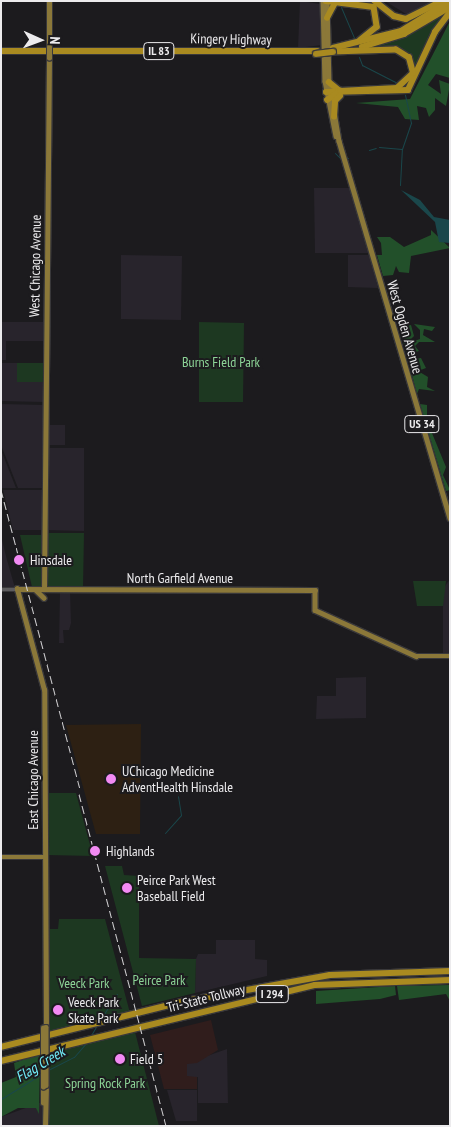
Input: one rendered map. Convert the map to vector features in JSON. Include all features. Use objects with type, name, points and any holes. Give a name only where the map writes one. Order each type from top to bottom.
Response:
[{"type":"highway","points":[[376,1],[394,16],[406,19],[442,1]]},
{"type":"highway","name":"Kingery Highway","points":[[333,50],[401,31],[450,1]]},
{"type":"highway","points":[[325,2],[368,4],[379,18],[374,31],[365,38],[333,50]]},
{"type":"highway","points":[[327,18],[335,3]]},
{"type":"highway","name":"Kingery Highway","points":[[1,52],[317,52],[392,39],[450,7]]},
{"type":"highway","points":[[329,82],[340,93],[408,90],[435,32],[450,12]]},
{"type":"highway","points":[[328,96],[402,86],[412,77],[413,65],[403,53],[392,50],[333,50]]},
{"type":"highway","points":[[334,117],[335,101],[340,93]]},
{"type":"highway","name":"Tri-State Tollway","points":[[1,1047],[108,1020],[330,975],[450,970]]},
{"type":"highway","name":"Tri-State Tollway","points":[[1,1062],[315,985],[450,980]]},
{"type":"main road","name":"West Chicago Avenue","points":[[44,590],[49,1]]},
{"type":"main road","name":"US 34","points":[[325,2],[327,18]]},
{"type":"main road","name":"West Ogden Avenue","points":[[325,2],[323,35],[328,96],[339,141],[450,518]]},
{"type":"main road","name":"West Ogden Avenue","points":[[327,18],[328,96],[339,141]]},
{"type":"main road","name":"North Garfield Avenue","points":[[17,589],[316,590],[316,610],[416,656],[450,656]]},
{"type":"main road","name":"East Chicago Avenue","points":[[17,589],[44,690],[44,1126]]},
{"type":"main road","points":[[32,589],[44,598]]},
{"type":"main road","points":[[1,857],[44,857]]},
{"type":"street","points":[[1,589],[17,589]]},
{"type":"shaded area","points":[[300,1],[320,4],[322,45],[298,48]]},
{"type":"shaded area","points":[[385,1],[436,1],[406,14]]},
{"type":"shaded area","points":[[314,188],[350,188],[369,253],[315,253]]},
{"type":"shaded area","points":[[121,255],[182,256],[181,320],[121,319]]},
{"type":"shaded area","points":[[348,255],[370,255],[378,288],[348,287]]},
{"type":"shaded area","points":[[1,322],[44,322],[44,341],[6,341],[6,360],[1,360]]},
{"type":"shaded area","points":[[1,363],[17,363],[17,382],[44,382],[44,402],[1,401]]},
{"type":"shaded area","points":[[1,404],[44,405],[44,488],[18,488],[1,445]]},
{"type":"shaded area","points":[[46,425],[65,425],[65,445],[46,445]]},
{"type":"shaded area","points":[[46,448],[84,448],[84,531],[45,530]]},
{"type":"shaded area","points":[[1,450],[16,488],[2,488]]},
{"type":"shaded area","points":[[3,490],[44,490],[43,530],[13,530]]},
{"type":"shaded area","points":[[1,536],[7,560],[15,588],[1,588]]},
{"type":"shaded area","points":[[450,579],[450,654],[443,654],[443,589]]},
{"type":"shaded area","points":[[60,591],[70,591],[71,623],[69,630],[63,630],[64,643],[59,643]]},
{"type":"shaded area","points":[[366,677],[366,718],[316,719],[317,696],[336,696],[336,678]]},
{"type":"shaded area","name":"UChicago Medicine AdventHealth Hinsdale","points":[[141,724],[140,834],[96,834],[66,725]]},
{"type":"shaded area","points":[[216,940],[255,940],[255,959],[267,960],[267,976],[195,993],[196,959],[198,954],[216,954]]},
{"type":"shaded area","points":[[211,1020],[218,1050],[197,1063],[187,1064],[187,1076],[197,1077],[197,1089],[164,1089],[150,1035]]},
{"type":"shaded area","points":[[227,1049],[228,1103],[198,1103],[198,1077],[187,1077],[187,1063]]},
{"type":"shaded area","points":[[167,1090],[197,1090],[197,1121],[176,1121]]},
{"type":"shaded area","points":[[42,1102],[43,1126],[1,1126],[1,1117]]},
{"type":"green space","points":[[446,14],[434,30],[408,88],[402,88],[415,69],[412,59],[393,48],[375,47],[413,33]]},
{"type":"green space","points":[[450,21],[450,78],[436,74],[428,85],[441,94],[439,80],[450,84],[446,106],[435,98],[435,110],[429,117],[426,108],[417,106],[419,120],[405,119],[398,107],[356,103],[410,99]]},
{"type":"green space","points":[[431,230],[450,248],[411,256],[409,273],[399,272],[396,266],[393,275],[383,276],[377,255],[382,255],[381,243],[377,237],[390,237],[404,247],[431,235]]},
{"type":"green space","name":"Burns Field Park","points":[[199,322],[244,323],[243,402],[199,402]]},
{"type":"green space","points":[[414,324],[435,327],[432,331],[424,329],[423,335],[435,342],[419,342],[415,346],[419,351],[409,354],[408,359],[399,328],[411,325],[414,336],[406,344],[420,339],[420,330]]},
{"type":"green space","points":[[421,358],[426,368],[418,371],[428,377],[427,387],[435,391],[419,389],[417,394],[408,360]]},
{"type":"green space","points":[[17,363],[44,363],[44,382],[17,382]]},
{"type":"green space","points":[[420,404],[427,405],[427,421],[446,467],[443,475],[450,490],[446,491]]},
{"type":"green space","points":[[46,533],[84,533],[83,588],[45,587]]},
{"type":"green space","points":[[20,535],[42,535],[41,587],[32,587]]},
{"type":"green space","points":[[413,581],[446,581],[443,606],[417,606]]},
{"type":"green space","points":[[47,793],[76,793],[93,856],[47,855]]},
{"type":"green space","name":"Peirce Park","points":[[105,866],[122,866],[124,875],[139,876],[139,958],[196,959],[195,993],[142,1006]]},
{"type":"green space","name":"Veeck Park","points":[[59,919],[105,919],[130,1013],[49,1031],[46,929],[58,929]]},
{"type":"green space","points":[[450,985],[450,1001],[446,994],[399,1000],[397,986]]},
{"type":"green space","points":[[395,986],[396,995],[380,999],[316,1004],[316,991]]},
{"type":"green space","name":"Spring Rock Park","points":[[135,1032],[159,1126],[48,1126],[48,1053]]},
{"type":"green space","points":[[40,1054],[39,1114],[36,1108],[18,1108],[1,1117],[1,1083],[16,1077],[14,1063]]},
{"type":"water","points":[[401,190],[420,200],[434,217],[450,220],[450,243],[439,242],[435,222]]},
{"type":"waterway","points":[[341,7],[355,40]]},
{"type":"waterway","points":[[359,57],[362,65],[397,83]]},
{"type":"waterway","points":[[400,185],[402,149],[411,123],[405,95]]},
{"type":"waterway","points":[[379,147],[402,149]]},
{"type":"waterway","points":[[369,150],[376,148]]},
{"type":"waterway","points":[[335,153],[340,158]]},
{"type":"waterway","name":"Flag Creek","points":[[165,833],[181,815],[178,796]]},
{"type":"waterway","name":"Flag Creek","points":[[100,1020],[117,994]]},
{"type":"waterway","name":"Flag Creek","points":[[90,1037],[97,1025]]},
{"type":"waterway","name":"Flag Creek","points":[[48,1070],[74,1057],[87,1042]]},
{"type":"waterway","name":"Flag Creek","points":[[1,1099],[40,1075]]},
{"type":"railway","points":[[1,490],[80,788]]},
{"type":"railway","points":[[79,794],[166,1126]]},
{"type":"place","name":"Hinsdale","points":[[19,560]]},
{"type":"place","name":"UChicago Medicine AdventHealth Hinsdale","points":[[111,779]]},
{"type":"place","name":"Highlands","points":[[95,851]]},
{"type":"place","name":"Peirce Park West Baseball Field","points":[[127,888]]},
{"type":"place","name":"Veeck Park Skate Park","points":[[58,1010]]},
{"type":"place","name":"Field 5","points":[[120,1059]]}]
